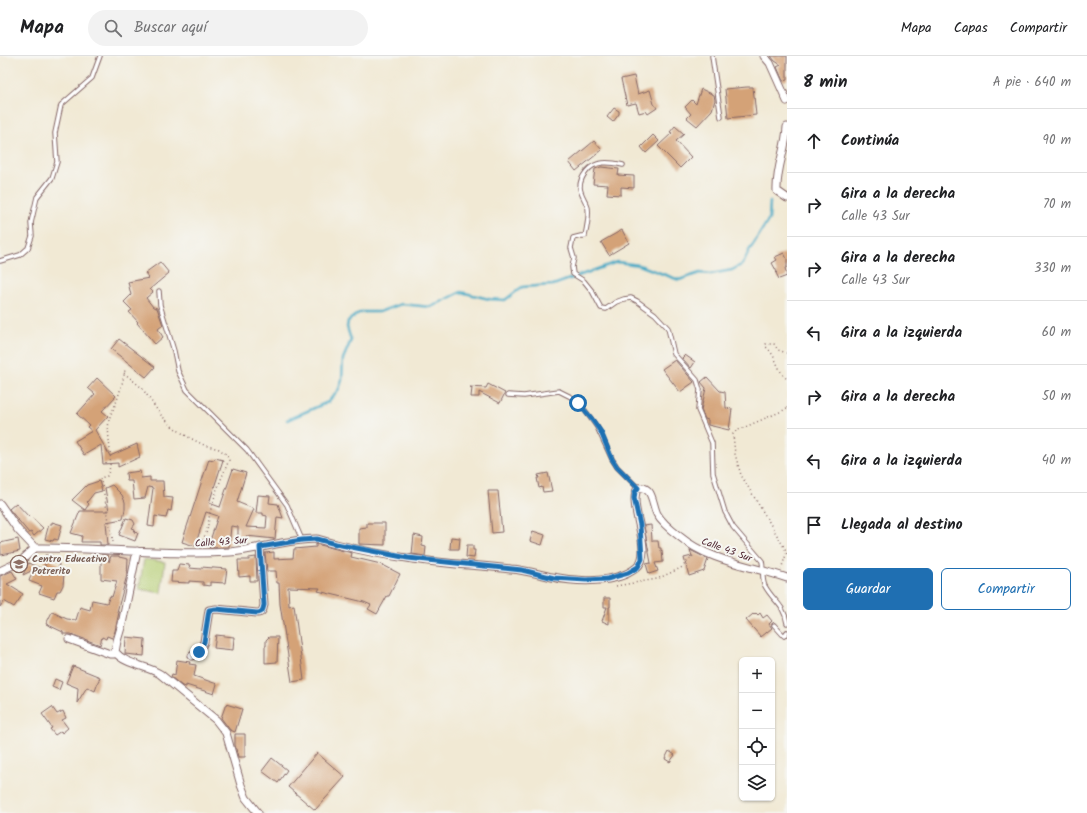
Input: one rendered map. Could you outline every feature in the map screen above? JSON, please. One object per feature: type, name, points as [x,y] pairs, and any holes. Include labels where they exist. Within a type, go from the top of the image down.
[{"type":"street","points":[[764,56],[770,63],[787,101]]},
{"type":"street","points":[[787,127],[776,178],[777,191],[787,198]]},
{"type":"street","name":"Calle 43 Sur","points":[[35,548],[66,547],[136,552],[231,552],[302,540],[317,539],[408,558],[522,570],[554,578],[586,580],[607,579],[628,573],[638,567],[642,559],[640,525],[634,498],[635,492],[638,488],[647,489],[650,493],[657,515],[687,543],[699,550],[724,560],[787,578]]},
{"type":"street","points":[[0,504],[18,530],[35,548],[21,561],[0,571]]},
{"type":"street","points":[[192,656],[199,652],[204,642],[209,610],[216,609],[257,613],[262,611],[264,605],[260,547]]},
{"type":"street","points":[[115,652],[136,552]]},
{"type":"street","points":[[69,639],[110,654],[114,654],[115,652]]},
{"type":"street","points":[[115,652],[124,660],[160,674],[216,720],[226,733],[236,771],[246,798],[258,813]]},
{"type":"lane","points":[[0,261],[20,255],[28,248],[32,236],[31,223],[37,197],[52,178],[57,162],[55,133],[61,105],[92,78],[100,56]]},
{"type":"lane","points":[[712,56],[721,117]]},
{"type":"lane","points":[[623,165],[607,162],[597,164],[589,169],[582,178],[581,190],[588,208],[587,228],[585,236],[573,238],[571,248],[574,258],[572,267],[573,274],[584,281],[592,291],[601,308],[606,308],[616,302],[631,298],[655,314],[668,328],[674,354],[697,380],[700,390],[698,410],[712,443],[713,473],[725,512],[733,526],[762,561],[765,585],[785,613],[787,623]]},
{"type":"lane","points":[[159,291],[160,305],[174,351],[178,371],[187,390],[247,450],[287,505],[302,540]]},
{"type":"lane","points":[[508,394],[524,396],[559,391],[573,398],[597,426],[617,467],[638,488]]},
{"type":"lane","points":[[774,625],[784,636],[787,632]]},
{"type":"path","points":[[787,353],[778,350],[774,344],[766,344],[766,347],[771,350],[782,374],[787,379]]},
{"type":"path","points":[[114,550],[100,478],[107,476],[109,471],[109,420],[118,397],[125,369]]},
{"type":"path","points":[[124,374],[142,388],[160,414],[173,427],[204,445],[219,449],[226,454],[229,460],[217,489],[210,512],[207,531],[198,553]]},
{"type":"path","points":[[779,575],[787,552],[742,475],[735,454],[733,434],[736,431],[787,408]]},
{"type":"path","points":[[610,586],[657,579],[681,568],[699,550]]},
{"type":"green space","points":[[144,559],[165,562],[161,593],[139,589]]},
{"type":"building","points":[[771,56],[787,56],[787,80],[783,81],[777,67],[781,65]]},
{"type":"building","points":[[634,76],[638,94],[650,90],[654,104],[657,108],[648,114],[646,111],[639,113],[636,103],[627,105],[621,79]]},
{"type":"building","points":[[753,87],[756,115],[728,118],[725,89]]},
{"type":"building","points":[[701,89],[714,95],[715,100],[712,110],[697,126],[687,118],[691,114],[685,107],[692,100],[696,104]]},
{"type":"building","points":[[614,108],[619,111],[619,114],[613,122],[607,117]]},
{"type":"building","points":[[675,126],[684,134],[676,141],[691,157],[680,168],[658,146],[672,133],[670,132]]},
{"type":"building","points":[[653,135],[659,141],[646,153],[641,147]]},
{"type":"building","points":[[594,141],[602,150],[576,171],[569,162]]},
{"type":"building","points":[[601,167],[619,169],[618,175],[634,176],[634,188],[621,187],[621,195],[607,194],[608,185],[593,184],[595,169]]},
{"type":"building","points":[[622,230],[629,243],[609,255],[601,242]]},
{"type":"building","points":[[784,253],[787,259],[787,267],[785,268],[787,276],[779,279],[772,263],[777,260],[775,257]]},
{"type":"building","points":[[160,262],[169,273],[150,289],[153,292],[146,298],[153,307],[157,308],[163,325],[158,329],[163,337],[155,344],[137,323],[138,322],[129,312],[132,310],[124,302],[131,295],[128,282],[149,278],[145,273]]},
{"type":"building","points":[[119,339],[155,367],[146,377],[111,349]]},
{"type":"building","points":[[685,355],[695,362],[691,368],[682,358]]},
{"type":"building","points":[[675,360],[694,382],[680,392],[662,369]]},
{"type":"building","points":[[707,377],[720,391],[725,392],[726,408],[732,409],[729,430],[708,425],[708,420],[705,419],[701,410],[706,388],[701,382]]},
{"type":"building","points":[[97,378],[116,396],[102,411],[108,416],[95,430],[110,456],[137,444],[140,457],[118,467],[118,463],[103,464],[101,445],[84,455],[75,441],[92,431],[87,427],[89,425],[77,414],[95,394],[88,388]]},
{"type":"building","points":[[488,384],[505,393],[500,403],[479,392],[479,397],[471,397],[472,388],[470,387],[486,388]]},
{"type":"building","points":[[215,458],[223,460],[209,503],[220,507],[233,469],[246,473],[237,502],[254,509],[246,527],[266,528],[267,516],[263,515],[263,513],[256,513],[258,495],[270,496],[269,503],[278,504],[283,518],[277,517],[275,539],[246,536],[246,538],[238,539],[238,527],[231,526],[229,547],[208,547],[218,516],[206,512],[195,546],[182,542],[209,459],[214,460]]},
{"type":"building","points":[[140,471],[141,478],[150,477],[150,481],[163,481],[164,497],[173,498],[171,511],[168,510],[166,518],[155,516],[154,527],[148,526],[153,488],[148,487],[145,498],[134,499],[132,481],[127,481],[126,473]]},
{"type":"building","points":[[548,473],[552,491],[543,492],[542,487],[539,488],[537,478],[539,478],[538,475]]},
{"type":"building","points":[[99,481],[102,491],[94,493],[87,502],[89,504],[85,510],[72,500],[87,485]]},
{"type":"building","points":[[112,485],[122,495],[125,502],[123,519],[106,522],[108,545],[100,545],[100,542],[81,542],[82,536],[71,533],[80,511],[109,511],[105,488]]},
{"type":"building","points":[[488,491],[498,491],[502,532],[492,533]]},
{"type":"building","points":[[16,503],[29,517],[30,516],[43,528],[34,536],[31,532],[29,533],[9,509]]},
{"type":"building","points":[[126,518],[133,520],[135,524],[132,528],[135,529],[134,532],[138,533],[135,541],[119,535]]},
{"type":"building","points":[[52,522],[62,525],[58,540],[54,539],[53,541],[45,539],[49,524],[52,524]]},
{"type":"building","points":[[367,523],[385,523],[385,545],[359,544],[359,528],[367,527]]},
{"type":"building","points":[[651,525],[652,541],[658,541],[659,548],[661,548],[661,551],[662,550],[663,562],[655,563],[658,571],[649,574],[646,564],[651,563],[644,526]]},
{"type":"building","points":[[533,531],[545,535],[542,545],[530,541]]},
{"type":"building","points":[[414,535],[423,537],[422,546],[426,547],[425,556],[412,554]]},
{"type":"building","points":[[451,537],[460,538],[459,549],[450,549]]},
{"type":"building","points":[[18,539],[20,551],[1,555],[0,543]]},
{"type":"building","points":[[316,544],[352,553],[351,557],[381,564],[400,574],[389,596],[387,596],[377,614],[368,609],[371,605],[318,591],[320,588],[288,587],[289,606],[294,605],[304,680],[292,682],[280,604],[279,583],[277,583],[276,571],[267,571],[265,553],[274,552],[274,559],[293,558],[294,549],[316,547]]},
{"type":"building","points":[[467,545],[473,545],[473,550],[475,550],[474,558],[466,557]]},
{"type":"building","points":[[690,550],[708,559],[704,571],[689,576],[684,558],[692,556]]},
{"type":"building","points":[[45,555],[53,556],[52,561],[59,564],[58,572],[64,574],[63,585],[60,591],[57,591],[54,598],[39,593],[42,586],[29,581],[33,570],[23,575],[28,563],[45,570]]},
{"type":"building","points":[[101,555],[108,555],[109,562],[111,556],[119,556],[128,559],[127,575],[117,612],[119,612],[115,631],[112,638],[107,636],[106,639],[102,637],[100,645],[71,634],[63,634],[63,632],[46,624],[52,612],[67,619],[76,620],[80,607],[90,610],[92,600],[107,603],[110,596],[112,597],[117,581],[101,579]]},
{"type":"building","points":[[256,557],[257,581],[250,581],[250,576],[239,577],[238,560],[249,560],[249,558]]},
{"type":"building","points":[[179,564],[190,565],[189,568],[201,569],[201,567],[227,569],[225,583],[210,582],[210,586],[203,585],[203,582],[171,582],[172,571],[177,571]]},
{"type":"building","points":[[12,571],[17,579],[7,584],[23,594],[14,607],[4,601],[0,607],[0,576]]},
{"type":"building","points":[[604,598],[610,598],[609,624],[602,621],[607,607],[604,607]]},
{"type":"building","points":[[756,613],[758,615],[760,613],[763,618],[767,615],[772,621],[769,624],[772,628],[761,637],[746,620]]},
{"type":"building","points":[[216,635],[234,637],[233,650],[214,648]]},
{"type":"building","points":[[126,637],[145,639],[144,656],[125,654]]},
{"type":"building","points":[[269,637],[278,637],[277,662],[265,663],[265,646],[266,640]]},
{"type":"building","points":[[177,660],[190,662],[189,664],[196,665],[194,676],[217,684],[214,694],[186,685],[186,687],[182,686],[171,677],[172,674],[175,675]]},
{"type":"building","points":[[73,666],[100,677],[95,691],[87,687],[77,703],[78,688],[66,683]]},
{"type":"building","points":[[55,679],[62,682],[59,690],[52,687]]},
{"type":"building","points":[[226,704],[242,709],[235,732],[230,730],[221,718]]},
{"type":"building","points":[[52,707],[57,714],[63,711],[66,718],[62,720],[68,728],[62,733],[61,731],[55,735],[42,714]]},
{"type":"building","points":[[235,734],[245,734],[245,757],[238,757],[235,745]]},
{"type":"building","points":[[669,751],[675,755],[670,762],[665,759]]},
{"type":"building","points":[[317,753],[345,777],[315,810],[288,787]]},
{"type":"building","points":[[272,758],[287,770],[278,783],[262,771]]},
{"type":"waterway","points":[[287,420],[328,402],[339,389],[342,380],[343,359],[351,340],[347,327],[348,321],[360,312],[379,312],[401,304],[431,307],[461,292],[489,299],[505,300],[522,287],[553,285],[617,262],[639,265],[679,280],[700,273],[711,274],[732,270],[743,264],[749,251],[769,219],[770,202]]},
{"type":"place","name":"Centro Educativo Potrerito","points":[[19,564]]},
{"type":"route","points":[[199,652],[204,642],[206,620],[209,610],[216,609],[260,613],[264,608],[260,547],[317,539],[408,558],[522,570],[554,578],[586,580],[607,579],[628,573],[638,567],[642,559],[643,548],[634,498],[635,492],[638,488],[617,467],[612,459],[601,432],[578,403]]}]
